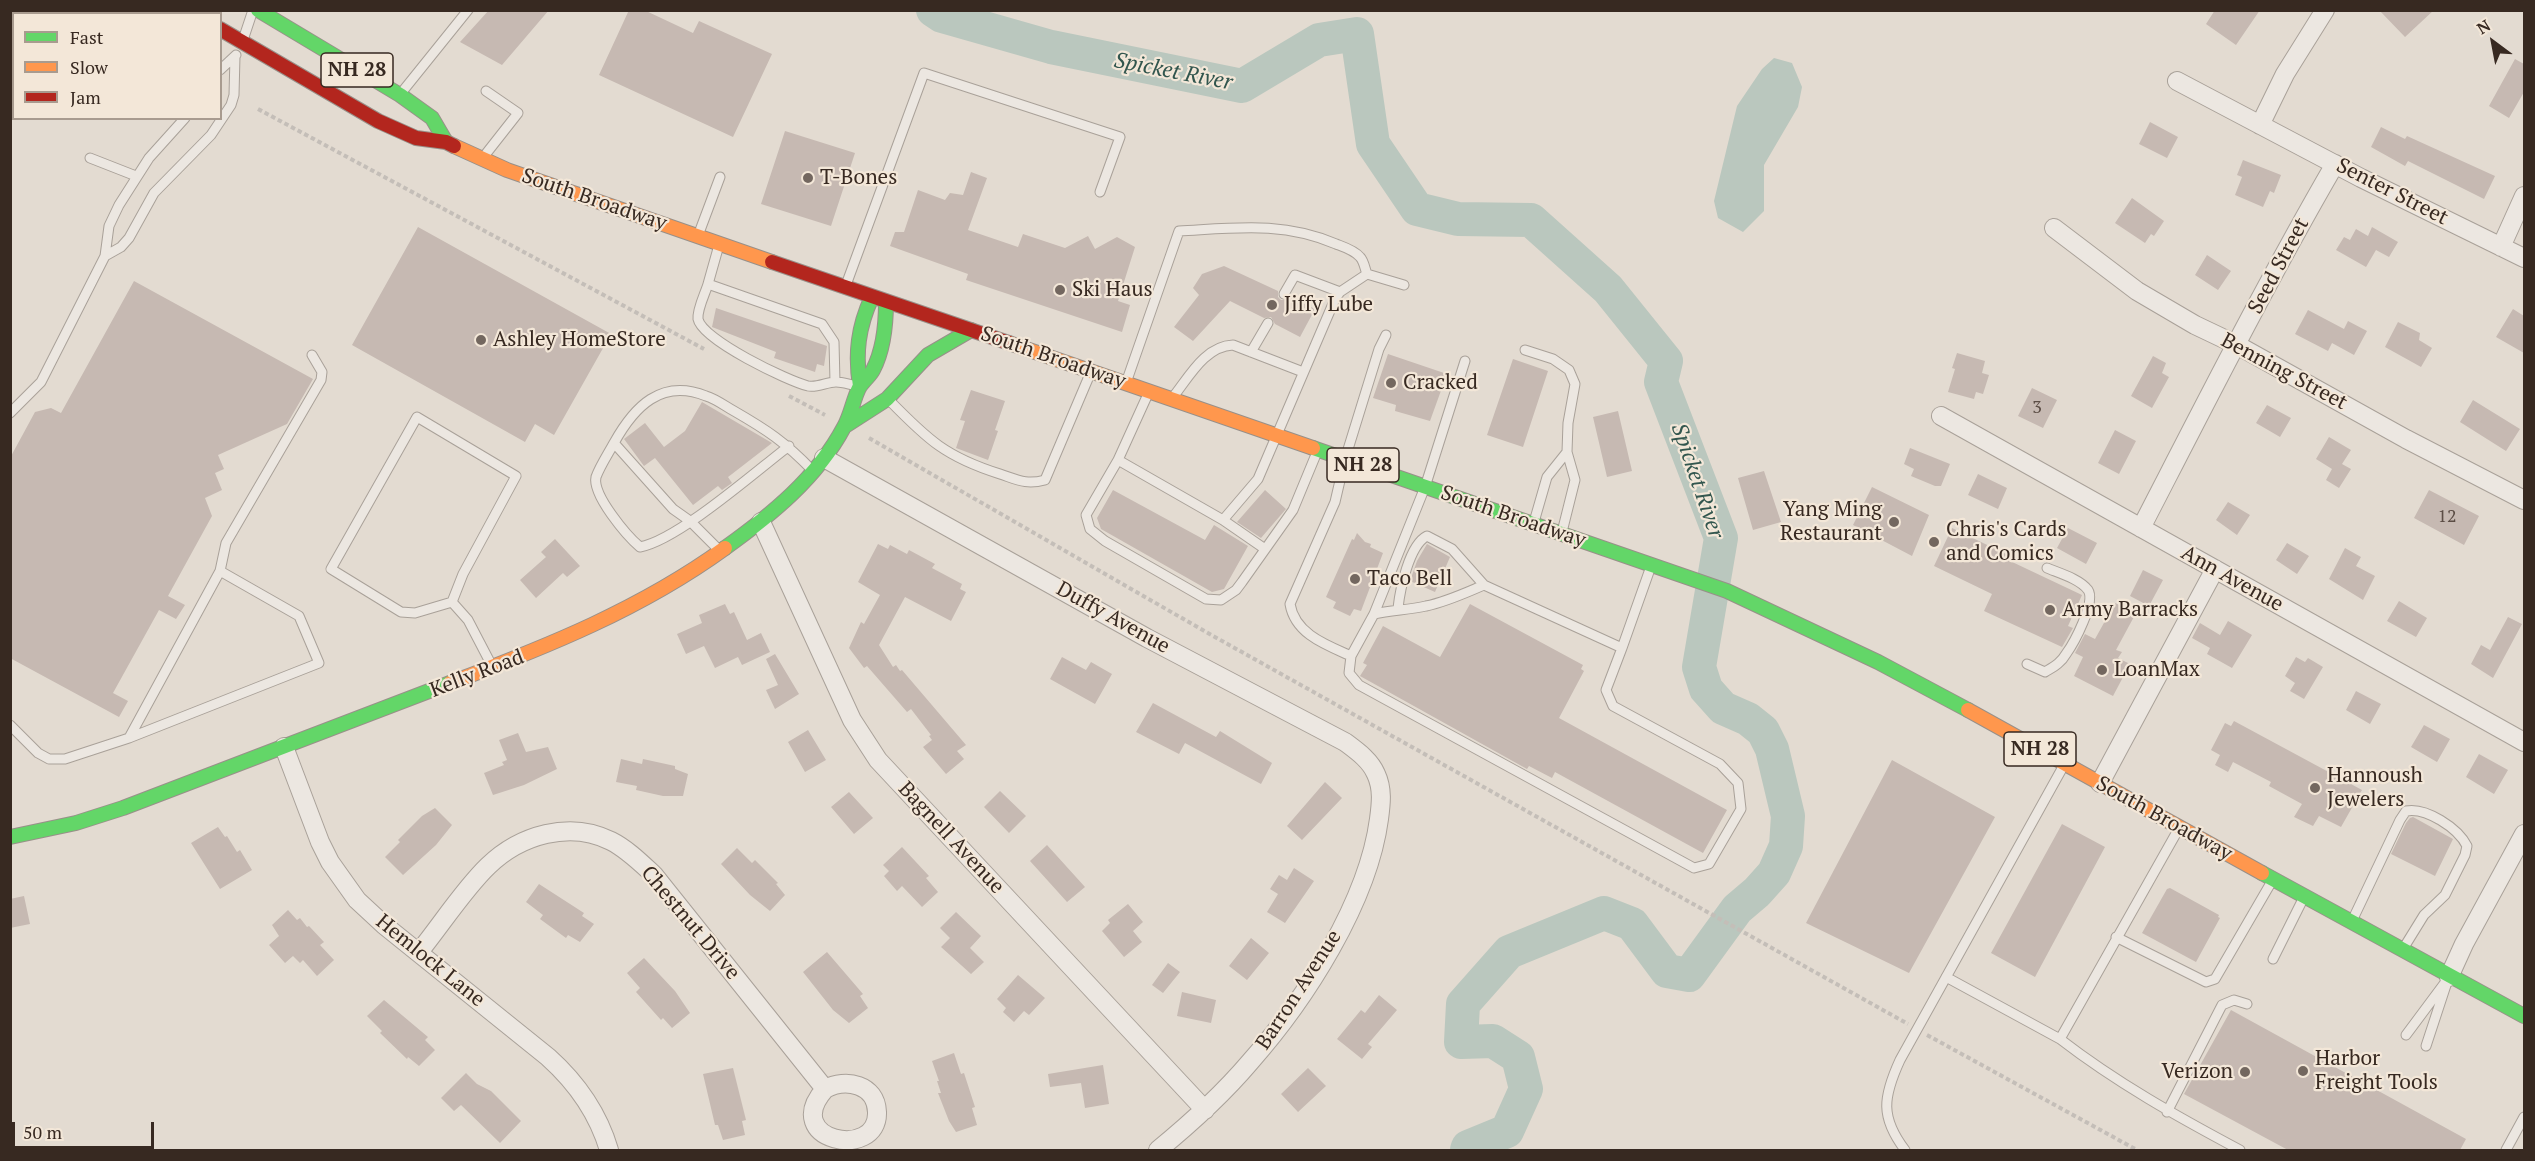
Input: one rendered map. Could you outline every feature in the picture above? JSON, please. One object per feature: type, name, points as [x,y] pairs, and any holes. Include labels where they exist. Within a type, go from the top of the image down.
[{"type":"main road","name":"NH 28","points":[[258,10],[400,95],[432,118],[446,142]]},
{"type":"main road","name":"South Broadway","points":[[222,30],[378,121],[416,138],[446,142],[482,160],[1727,591],[1878,662],[2066,763],[2449,977],[2524,1016]]},
{"type":"main road","name":"Kelly Road","points":[[10,837],[76,823],[123,808],[493,668],[600,622],[650,597],[721,552],[761,522],[819,465],[845,426],[860,386],[872,372],[880,353],[886,322],[879,299],[861,317],[857,337],[857,371],[860,386]]},
{"type":"main road","points":[[845,426],[887,399],[928,355],[970,330]]},
{"type":"street","points":[[2260,125],[2285,74],[2325,10]]},
{"type":"street","name":"Senter Street","points":[[2176,81],[2335,164],[2524,258]]},
{"type":"street","name":"Seed Street","points":[[2141,528],[2215,383],[2335,164]]},
{"type":"street","points":[[2501,247],[2524,196]]},
{"type":"street","name":"Benning Street","points":[[2054,228],[2137,291],[2195,326],[2237,345],[2406,439],[2524,500]]},
{"type":"street","name":"Ann Avenue","points":[[1941,416],[2524,742]]},
{"type":"street","name":"Duffy Avenue","points":[[819,465],[1345,742],[1363,755],[1376,774],[1382,796]]},
{"type":"street","name":"Bagnell Avenue","points":[[761,522],[852,720],[878,760],[1205,1110]]},
{"type":"street","points":[[2100,783],[2215,569]]},
{"type":"street","name":"Hemlock Lane","points":[[284,747],[320,842],[336,872],[357,900],[373,916],[548,1057],[570,1078],[587,1100],[609,1150]]},
{"type":"street","name":"Barron Avenue","points":[[1158,1150],[1205,1110],[1251,1062],[1292,1007],[1325,956],[1362,886],[1375,848],[1382,796]]},
{"type":"street","name":"Chestnut Drive","points":[[419,952],[487,867],[507,850],[531,838],[558,831],[585,831],[612,841],[654,875],[825,1089]]},
{"type":"street","points":[[2449,977],[2464,944],[2524,834]]},
{"type":"lane","points":[[222,118],[234,94],[236,56],[253,10]]},
{"type":"lane","points":[[400,95],[468,10]]},
{"type":"lane","points":[[222,68],[236,56]]},
{"type":"lane","points":[[845,287],[924,74],[1120,137],[1100,192]]},
{"type":"lane","points":[[482,160],[518,113],[486,91]]},
{"type":"lane","points":[[10,413],[41,382],[105,256],[109,226],[136,176],[183,120]]},
{"type":"lane","points":[[105,256],[121,247],[129,238],[154,193],[211,135],[221,120]]},
{"type":"lane","points":[[90,158],[136,176]]},
{"type":"lane","points":[[698,235],[720,177]]},
{"type":"lane","points":[[1126,384],[1179,231],[1259,226],[1306,233],[1353,251],[1362,258],[1366,274]]},
{"type":"lane","points":[[720,243],[699,313],[698,320],[705,331],[717,342],[753,362],[809,386],[835,382],[860,386]]},
{"type":"lane","points":[[1366,274],[1404,285]]},
{"type":"lane","points":[[1223,520],[1258,479],[1340,292],[1366,274]]},
{"type":"lane","points":[[1284,294],[1294,275],[1340,292]]},
{"type":"lane","points":[[708,284],[822,324],[834,342],[835,382]]},
{"type":"lane","points":[[1251,352],[1268,323]]},
{"type":"lane","points":[[1351,656],[1308,634],[1292,614],[1290,604],[1335,502],[1345,459],[1379,350],[1386,335]]},
{"type":"lane","points":[[1171,399],[1215,348],[1233,345],[1303,372]]},
{"type":"lane","points":[[1525,350],[1561,364],[1569,370],[1575,384],[1568,423],[1567,452],[1575,480],[1562,534]]},
{"type":"lane","points":[[129,738],[220,571],[226,543],[321,380],[322,372],[312,355]]},
{"type":"lane","points":[[1465,361],[1425,487],[1374,614],[1351,656],[1349,673],[1359,685],[1694,868],[1709,864],[1741,809],[1738,783],[1720,764],[1613,706],[1606,690],[1652,564]]},
{"type":"lane","points":[[887,399],[928,439],[953,456],[977,467],[1031,484],[1045,480],[1091,371]]},
{"type":"lane","points":[[789,446],[690,521],[649,546],[640,547],[635,543],[601,500],[596,487],[596,477],[636,409],[652,398],[670,391],[688,391],[706,396],[770,431],[819,465]]},
{"type":"lane","points":[[1150,392],[1118,460],[1086,515],[1087,522],[1096,536],[1206,599],[1221,600],[1236,590],[1293,510],[1318,450]]},
{"type":"lane","points":[[417,417],[516,476],[464,574],[452,602],[415,613],[402,612],[331,569],[417,417]]},
{"type":"lane","points":[[614,443],[673,509],[690,521],[721,552]]},
{"type":"lane","points":[[1533,524],[1547,477],[1567,452]]},
{"type":"lane","points":[[1118,460],[1223,520],[1265,549]]},
{"type":"lane","points":[[1398,608],[1403,578],[1418,544],[1427,536],[1452,549],[1484,585],[1622,648]]},
{"type":"lane","points":[[2027,664],[2044,672],[2059,663],[2066,655],[2090,606],[2091,595],[2087,588],[2047,568]]},
{"type":"lane","points":[[10,725],[38,753],[49,759],[65,759],[129,738],[318,663],[299,616],[220,571]]},
{"type":"lane","points":[[1374,614],[1398,608],[1425,606],[1457,597],[1484,585]]},
{"type":"lane","points":[[452,602],[473,628],[493,668]]},
{"type":"lane","points":[[1905,1150],[1888,1124],[1886,1103],[1889,1084],[1917,1029],[2066,763]]},
{"type":"lane","points":[[2351,922],[2406,811],[2415,810],[2424,813],[2462,836],[2467,846],[2465,855],[2445,895],[2424,915],[2402,951]]},
{"type":"lane","points":[[2060,1039],[2180,827]]},
{"type":"lane","points":[[2116,937],[2206,982],[2214,979],[2273,880]]},
{"type":"lane","points":[[2273,959],[2304,896]]},
{"type":"lane","points":[[1946,977],[2060,1039],[2086,1059],[2167,1112],[2240,1150]]},
{"type":"lane","points":[[2406,1035],[2449,977]]},
{"type":"lane","points":[[2426,1046],[2449,977]]},
{"type":"lane","points":[[2167,1112],[2222,1005],[2234,1000],[2247,1004]]},
{"type":"lane","points":[[2506,1150],[2524,1117]]},
{"type":"path","points":[[258,109],[714,355]]},
{"type":"path","points":[[786,394],[1257,661],[2137,1150]]},
{"type":"shaded area","points":[[1774,58],[1792,63],[1802,87],[1798,107],[1764,165],[1764,211],[1743,232],[1718,218],[1714,201],[1737,106],[1762,69]]},
{"type":"building","points":[[489,10],[549,10],[502,65],[460,42]]},
{"type":"building","points":[[629,10],[644,10],[693,33],[699,21],[772,54],[733,137],[599,75]]},
{"type":"building","points":[[2215,10],[2260,10],[2236,45],[2206,24]]},
{"type":"building","points":[[2379,10],[2434,10],[2405,37]]},
{"type":"building","points":[[2515,59],[2524,64],[2524,92],[2509,118],[2489,106]]},
{"type":"building","points":[[2150,122],[2178,137],[2167,158],[2139,144]]},
{"type":"building","points":[[2381,127],[2405,139],[2407,136],[2495,176],[2484,199],[2408,161],[2405,166],[2371,147]]},
{"type":"building","name":"T-Bones","points":[[785,131],[855,153],[831,226],[761,204]]},
{"type":"building","points":[[2243,160],[2281,175],[2274,193],[2270,191],[2263,207],[2235,195],[2242,177],[2237,175]]},
{"type":"building","name":"Ski Haus","points":[[971,172],[987,178],[968,230],[1018,247],[1023,234],[1065,248],[1088,236],[1095,249],[1117,237],[1135,247],[1118,301],[1130,305],[1122,332],[966,280],[968,274],[890,246],[895,232],[904,232],[918,190],[945,200],[950,193],[963,195]]},
{"type":"building","points":[[2132,198],[2164,221],[2154,236],[2151,234],[2145,243],[2115,223]]},
{"type":"building","name":"Ashley HomeStore","points":[[418,227],[611,334],[554,435],[535,424],[525,442],[352,345]]},
{"type":"building","points":[[2372,227],[2398,242],[2389,257],[2376,250],[2366,267],[2336,250],[2344,237],[2350,240],[2356,229],[2368,236]]},
{"type":"building","points":[[2207,255],[2231,271],[2218,290],[2195,275]]},
{"type":"building","name":"Jiffy Lube","points":[[1224,266],[1278,291],[1278,297],[1281,300],[1287,300],[1290,297],[1315,309],[1300,337],[1275,324],[1271,317],[1264,318],[1230,301],[1193,341],[1174,327],[1199,295],[1193,288],[1202,274]]},
{"type":"building","points":[[134,281],[313,379],[287,424],[218,455],[224,469],[215,473],[222,490],[205,498],[212,516],[168,596],[185,605],[176,619],[159,610],[113,693],[128,701],[119,717],[10,658],[10,458],[35,412],[51,408],[61,413]]},
{"type":"building","points":[[716,308],[827,346],[824,366],[817,364],[815,372],[774,358],[776,352],[712,327]]},
{"type":"building","points":[[2513,309],[2524,316],[2524,353],[2496,337]]},
{"type":"building","points":[[2308,310],[2344,329],[2348,321],[2367,331],[2354,355],[2332,343],[2328,351],[2295,334]]},
{"type":"building","points":[[2398,322],[2420,333],[2419,340],[2432,348],[2421,367],[2385,347]]},
{"type":"building","points":[[1957,353],[1985,361],[1982,373],[1989,375],[1983,394],[1976,392],[1974,399],[1948,392]]},
{"type":"building","points":[[1388,354],[1447,374],[1430,421],[1395,411],[1396,405],[1373,398]]},
{"type":"building","points":[[2153,356],[2166,363],[2162,373],[2169,377],[2152,408],[2131,396]]},
{"type":"building","points":[[1513,359],[1548,371],[1523,447],[1487,435]]},
{"type":"building","points":[[2032,388],[2057,400],[2043,428],[2018,416]]},
{"type":"building","points":[[971,390],[1005,401],[988,460],[956,448],[965,421],[960,420]]},
{"type":"building","points":[[2473,400],[2520,429],[2506,451],[2460,422]]},
{"type":"building","points":[[702,402],[772,443],[728,477],[732,483],[722,490],[718,486],[693,505],[655,458],[644,466],[624,439],[645,423],[664,447],[685,431]]},
{"type":"building","points":[[2267,405],[2291,418],[2280,437],[2256,423]]},
{"type":"building","points":[[1618,411],[1632,471],[1607,477],[1593,417]]},
{"type":"building","points":[[2115,430],[2136,441],[2119,474],[2098,463]]},
{"type":"building","points":[[2329,437],[2351,450],[2342,464],[2351,469],[2339,488],[2326,480],[2332,469],[2316,459]]},
{"type":"building","points":[[1910,448],[1950,464],[1941,486],[1935,486],[1911,476],[1914,469],[1904,464]]},
{"type":"building","points":[[1764,471],[1781,522],[1753,530],[1738,478]]},
{"type":"building","points":[[1978,474],[2007,488],[1998,509],[1968,495]]},
{"type":"building","name":"Yang Ming Restaurant","points":[[1872,487],[1929,515],[1912,556],[1853,525]]},
{"type":"building","points":[[1113,490],[1205,540],[1214,525],[1248,546],[1224,589],[1212,592],[1101,529],[1097,518]]},
{"type":"building","points":[[1265,490],[1286,509],[1261,538],[1237,522]]},
{"type":"building","points":[[2429,490],[2479,516],[2464,545],[2414,518]]},
{"type":"building","points":[[2228,502],[2250,515],[2237,535],[2216,520]]},
{"type":"building","points":[[1952,528],[2010,556],[2008,560],[2082,595],[2068,626],[2073,628],[2062,647],[1984,611],[1992,594],[1934,566]]},
{"type":"building","points":[[2068,528],[2097,543],[2086,564],[2057,548]]},
{"type":"building","name":"Taco Bell","points":[[1357,533],[1365,542],[1371,544],[1370,547],[1383,553],[1361,611],[1354,609],[1350,616],[1333,608],[1336,602],[1326,597],[1352,539],[1354,540]]},
{"type":"building","points":[[555,539],[580,566],[567,577],[563,573],[536,598],[520,580],[546,557],[541,552]]},
{"type":"building","points":[[2287,543],[2309,556],[2297,574],[2276,560]]},
{"type":"building","points":[[878,544],[888,549],[890,545],[907,554],[909,550],[935,564],[932,568],[962,584],[960,589],[966,592],[951,621],[905,597],[879,645],[893,667],[896,665],[900,671],[902,670],[966,745],[957,751],[964,759],[946,774],[923,747],[932,740],[929,736],[931,735],[911,709],[907,712],[867,666],[864,668],[849,648],[861,622],[864,624],[880,595],[858,582]]},
{"type":"building","points":[[1427,544],[1450,557],[1435,592],[1410,581],[1417,561]]},
{"type":"building","points":[[2345,548],[2361,557],[2356,566],[2375,576],[2363,600],[2329,579]]},
{"type":"building","points":[[2143,570],[2163,580],[2149,606],[2130,596]]},
{"type":"building","points":[[2399,601],[2427,618],[2416,637],[2387,621]]},
{"type":"building","name":"LoanMax","points":[[2115,603],[2136,613],[2116,650],[2122,652],[2118,658],[2130,664],[2113,696],[2074,676],[2083,657],[2075,653],[2085,634],[2095,639]]},
{"type":"building","points":[[725,604],[730,614],[734,612],[747,640],[761,633],[770,652],[742,665],[738,657],[715,668],[704,646],[686,654],[677,634],[702,623],[699,615]]},
{"type":"building","points":[[1470,604],[1583,665],[1581,669],[1584,671],[1559,718],[1727,810],[1703,853],[1555,772],[1552,778],[1529,766],[1527,769],[1360,676],[1367,665],[1363,663],[1383,626],[1440,657]]},
{"type":"building","points":[[2508,617],[2522,624],[2493,678],[2471,664],[2481,645],[2490,650]]},
{"type":"building","points":[[2228,621],[2252,635],[2232,668],[2207,654],[2210,648],[2192,638],[2200,623],[2220,635]]},
{"type":"building","points":[[775,654],[799,694],[775,709],[766,690],[778,685],[766,659]]},
{"type":"building","points":[[1062,657],[1086,670],[1091,662],[1112,674],[1095,704],[1050,679]]},
{"type":"building","points":[[2296,657],[2305,662],[2308,658],[2323,667],[2304,699],[2290,691],[2295,683],[2285,676]]},
{"type":"building","points":[[2356,691],[2381,704],[2370,724],[2346,710]]},
{"type":"building","points":[[1153,703],[1216,737],[1220,731],[1272,763],[1261,784],[1185,743],[1179,754],[1136,732]]},
{"type":"building","points":[[2234,721],[2362,790],[2341,827],[2319,816],[2313,826],[2294,817],[2302,804],[2269,786],[2271,782],[2233,762],[2228,772],[2215,765],[2220,755],[2211,750],[2225,723],[2231,726]]},
{"type":"building","points":[[2424,725],[2450,739],[2437,762],[2411,747]]},
{"type":"building","points":[[808,730],[826,760],[805,772],[788,742]]},
{"type":"building","points":[[518,733],[526,752],[548,747],[557,769],[524,785],[493,795],[484,773],[504,765],[502,762],[507,760],[499,740]]},
{"type":"building","points":[[2479,754],[2508,770],[2494,794],[2466,777]]},
{"type":"building","points":[[621,759],[642,764],[643,759],[675,766],[675,769],[688,774],[683,796],[663,796],[636,790],[637,786],[616,782]]},
{"type":"building","points":[[1892,760],[1995,817],[1909,973],[1806,923]]},
{"type":"building","points":[[1325,782],[1342,798],[1302,840],[1287,826]]},
{"type":"building","points":[[1000,791],[1026,816],[1009,833],[984,807]]},
{"type":"building","points":[[849,792],[873,818],[854,834],[831,807]]},
{"type":"building","points":[[435,808],[452,825],[436,845],[403,875],[385,857],[422,816]]},
{"type":"building","points":[[2413,817],[2453,839],[2435,876],[2391,854],[2406,823]]},
{"type":"building","points":[[2062,824],[2105,847],[2035,977],[1991,953]]},
{"type":"building","points":[[218,827],[237,852],[240,850],[252,870],[220,889],[191,843]]},
{"type":"building","points":[[1047,845],[1085,887],[1067,902],[1030,861]]},
{"type":"building","points":[[902,847],[929,876],[926,878],[938,892],[922,907],[902,886],[897,891],[884,876],[889,871],[883,865]]},
{"type":"building","points":[[737,848],[752,863],[755,860],[778,883],[776,884],[785,895],[770,911],[750,895],[721,864]]},
{"type":"building","points":[[1294,868],[1314,881],[1285,923],[1267,912],[1278,894],[1270,889],[1279,875],[1287,880]]},
{"type":"building","points":[[539,884],[584,913],[582,916],[594,924],[580,942],[568,935],[566,938],[540,919],[543,915],[526,902]]},
{"type":"building","points":[[2170,888],[2219,915],[2220,918],[2196,962],[2142,933],[2167,889]]},
{"type":"building","points":[[24,896],[30,924],[10,928],[10,899]]},
{"type":"building","points":[[1128,904],[1143,922],[1133,931],[1142,942],[1124,957],[1102,931],[1110,923],[1108,920]]},
{"type":"building","points":[[288,910],[297,920],[300,918],[307,927],[309,926],[324,942],[320,945],[334,960],[317,976],[303,960],[300,963],[293,956],[285,963],[269,945],[279,936],[272,925]]},
{"type":"building","points":[[956,912],[981,936],[970,948],[984,962],[971,974],[941,947],[950,938],[940,928]]},
{"type":"building","points":[[1251,938],[1269,953],[1247,980],[1229,966]]},
{"type":"building","points":[[827,952],[863,994],[860,996],[868,1008],[849,1023],[833,1010],[803,972]]},
{"type":"building","points":[[644,958],[675,991],[690,1013],[672,1028],[663,1018],[661,1020],[636,992],[640,988],[627,973]]},
{"type":"building","points":[[1168,963],[1180,972],[1163,993],[1152,985]]},
{"type":"building","points":[[1018,975],[1045,998],[1029,1015],[1024,1011],[1014,1022],[1003,1012],[1006,1008],[997,999]]},
{"type":"building","points":[[1182,992],[1216,1000],[1211,1023],[1177,1016]]},
{"type":"building","points":[[1379,995],[1397,1010],[1368,1044],[1372,1047],[1362,1059],[1337,1039],[1361,1010],[1365,1013]]},
{"type":"building","points":[[384,1000],[428,1037],[425,1040],[435,1050],[419,1066],[408,1057],[407,1059],[380,1033],[382,1031],[367,1016]]},
{"type":"building","points":[[2231,1010],[2466,1139],[2460,1150],[2288,1150],[2184,1094]]},
{"type":"building","points":[[954,1053],[961,1074],[964,1073],[975,1107],[972,1108],[977,1125],[956,1132],[938,1093],[941,1093],[937,1081],[939,1081],[932,1061]]},
{"type":"building","points":[[1103,1065],[1109,1104],[1085,1108],[1081,1083],[1050,1087],[1048,1074]]},
{"type":"building","points":[[733,1068],[746,1120],[742,1121],[745,1135],[723,1140],[718,1125],[715,1125],[703,1074]]},
{"type":"building","points":[[1308,1068],[1326,1086],[1298,1112],[1281,1094]]},
{"type":"building","points":[[466,1073],[477,1084],[491,1091],[521,1121],[500,1143],[461,1105],[454,1111],[441,1098]]},
{"type":"waterway","name":"Spicket River","points":[[933,10],[942,16],[1051,47],[1242,86],[1319,40],[1357,34],[1373,144],[1417,209],[1458,219],[1531,220],[1608,289],[1666,361],[1661,382],[1721,538],[1699,667],[1706,689],[1723,708],[1748,719],[1763,731],[1772,749],[1788,816],[1786,846],[1774,873],[1737,909],[1689,975],[1667,971],[1632,924],[1604,913],[1509,952],[1463,1004],[1461,1042],[1493,1041],[1518,1057],[1526,1089],[1507,1131],[1468,1147],[1467,1150]]},
{"type":"traffic: fast","points":[[258,10],[400,95],[432,118],[446,142]]},
{"type":"traffic: fast","points":[[860,386],[859,341],[872,297]]},
{"type":"traffic: fast","points":[[725,548],[792,494],[807,479],[833,445],[846,422],[859,388],[872,372],[880,354],[884,337],[886,302]]},
{"type":"traffic: fast","points":[[845,426],[887,399],[928,355],[971,330]]},
{"type":"traffic: fast","points":[[1313,448],[1727,591],[1878,662],[1968,710]]},
{"type":"traffic: fast","points":[[10,837],[76,823],[123,808],[450,683]]},
{"type":"traffic: fast","points":[[2262,873],[2524,1016]]},
{"type":"traffic: slow","points":[[454,146],[507,170],[772,262]]},
{"type":"traffic: slow","points":[[1009,343],[1313,448]]},
{"type":"traffic: slow","points":[[450,683],[592,625],[660,590],[725,548]]},
{"type":"traffic: slow","points":[[1968,710],[2262,873]]},
{"type":"traffic: jam","points":[[222,30],[378,121],[416,138],[446,142],[454,146]]},
{"type":"traffic: jam","points":[[772,262],[1009,343]]},
{"type":"place","name":"T-Bones","points":[[808,178]]},
{"type":"place","name":"Ski Haus","points":[[1060,290]]},
{"type":"place","name":"Jiffy Lube","points":[[1272,305]]},
{"type":"place","name":"Ashley HomeStore","points":[[481,340]]},
{"type":"place","name":"Cracked","points":[[1391,383]]},
{"type":"place","name":"Yang Ming Restaurant","points":[[1894,522]]},
{"type":"place","name":"Chris's Cards and Comics","points":[[1934,542]]},
{"type":"place","name":"Taco Bell","points":[[1355,579]]},
{"type":"place","name":"Army Barracks","points":[[2050,610]]},
{"type":"place","name":"LoanMax","points":[[2102,670]]},
{"type":"place","name":"Hannoush Jewelers","points":[[2315,788]]},
{"type":"place","name":"Harbor Freight Tools","points":[[2303,1071]]},
{"type":"place","name":"Verizon","points":[[2245,1072]]}]
